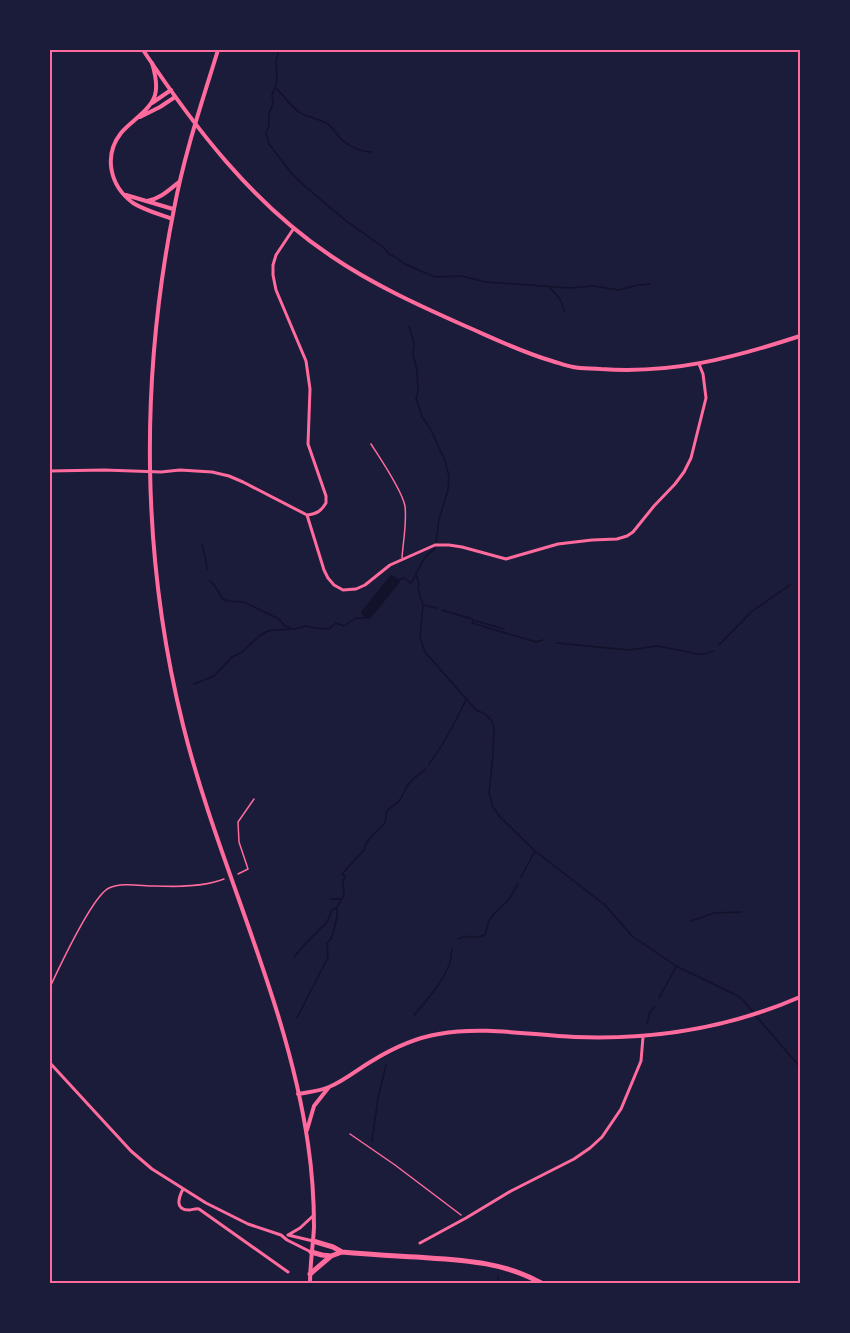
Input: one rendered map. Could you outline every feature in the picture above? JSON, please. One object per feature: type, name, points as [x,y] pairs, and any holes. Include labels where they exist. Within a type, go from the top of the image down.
[{"type":"highway","points":[[313,1241],[342,1252]]},
{"type":"highway","points":[[311,1252],[330,1256]]},
{"type":"highway","points":[[310,1274],[330,1256],[342,1252],[481,1262],[517,1271],[543,1284]]},
{"type":"main road","points":[[143,50],[202,133],[247,185],[294,228],[330,256],[384,288],[528,354],[574,367],[655,370],[699,364],[801,336]]},
{"type":"main road","points":[[218,50],[174,209],[162,276],[154,342],[150,441],[157,582],[175,692],[193,760],[273,998],[298,1094],[310,1163],[314,1215],[310,1284]]},
{"type":"main road","points":[[150,105],[156,89],[152,63]]},
{"type":"main road","points":[[171,90],[150,105],[120,134],[111,156],[111,166],[113,178],[131,201],[140,207],[172,219]]},
{"type":"main road","points":[[137,118],[175,97]]},
{"type":"main road","points":[[145,201],[154,200],[180,182]]},
{"type":"main road","points":[[125,194],[174,209]]},
{"type":"main road","points":[[298,1094],[329,1087],[392,1049],[420,1038],[440,1034],[464,1031],[586,1037],[643,1036],[680,1032],[749,1016],[801,997]]},
{"type":"main road","points":[[306,1134],[314,1106],[329,1087]]},
{"type":"street","points":[[50,471],[161,472],[180,470],[212,472],[229,476],[260,490],[307,515],[320,512],[326,503],[324,490],[308,444],[310,400],[306,361],[276,290],[273,275],[276,255],[294,228]]},
{"type":"street","points":[[307,515],[324,570],[334,585],[344,590],[356,589],[365,585],[390,565],[435,545],[462,547],[506,559],[558,544],[627,537],[675,484],[691,458],[706,398],[703,374],[699,364]]},
{"type":"street","points":[[420,1243],[511,1191],[582,1155],[602,1137],[621,1109],[636,1074],[641,1061],[643,1036]]},
{"type":"street","points":[[50,1063],[131,1151],[152,1169],[206,1203],[231,1216],[281,1235],[311,1252]]},
{"type":"street","points":[[183,1189],[178,1197],[182,1208],[185,1210],[200,1209],[288,1272]]},
{"type":"street","points":[[288,1235],[314,1215]]},
{"type":"street","points":[[281,1235],[313,1241]]},
{"type":"lane","points":[[371,444],[387,468],[405,506],[402,559]]},
{"type":"lane","points":[[238,874],[248,869],[239,842],[238,822],[254,799]]},
{"type":"lane","points":[[50,987],[76,934],[103,893],[110,888],[136,885],[181,887],[224,879]]},
{"type":"path","points":[[350,1134],[466,1218]]},
{"type":"shaded area","points":[[392,575],[400,582],[370,619],[364,618],[361,612]]},
{"type":"waterway","points":[[279,50],[276,60],[277,82],[272,95],[273,104],[266,133],[269,144],[292,174],[307,188],[389,254],[435,277],[461,276],[486,282],[570,288],[594,286],[619,290],[650,284]]},
{"type":"waterway","points":[[276,88],[299,112],[326,123],[352,147],[372,152]]},
{"type":"waterway","points":[[550,288],[560,299],[565,312]]},
{"type":"waterway","points":[[409,326],[414,343],[413,355],[417,369],[416,398],[422,417],[430,428],[445,461],[449,476],[436,542]]},
{"type":"waterway","points":[[202,545],[207,570]]},
{"type":"waterway","points":[[435,549],[426,556],[416,574],[423,605],[420,637],[425,652],[476,710],[491,720],[494,727],[489,793],[493,807],[500,817],[535,851],[605,905],[632,936],[676,966],[738,996],[753,1012]]},
{"type":"waterway","points":[[398,580],[404,578],[411,583],[415,576]]},
{"type":"waterway","points":[[210,581],[223,599],[244,602],[279,619],[285,626],[291,628]]},
{"type":"waterway","points":[[719,645],[751,612],[791,584]]},
{"type":"waterway","points":[[423,605],[437,608]]},
{"type":"waterway","points":[[442,610],[472,619],[474,621],[472,623],[536,642],[543,640]]},
{"type":"waterway","points":[[194,684],[214,676],[232,657],[242,652],[268,631],[306,626],[329,629],[336,623],[344,626],[356,618],[364,618]]},
{"type":"waterway","points":[[476,621],[504,629]]},
{"type":"waterway","points":[[557,643],[629,650],[657,646],[695,654],[713,651]]},
{"type":"waterway","points":[[429,764],[466,700]]},
{"type":"waterway","points":[[297,1018],[328,957],[327,943],[333,933],[337,907],[344,895],[345,876],[342,874],[364,850],[369,839],[384,824],[387,811],[400,800],[412,781],[426,769]]},
{"type":"waterway","points":[[521,877],[535,851]]},
{"type":"waterway","points":[[458,939],[485,935],[489,921],[509,899],[518,884]]},
{"type":"waterway","points":[[330,899],[341,899]]},
{"type":"waterway","points":[[294,957],[327,922],[332,910],[337,907]]},
{"type":"waterway","points":[[691,921],[714,913],[741,912]]},
{"type":"waterway","points":[[414,1015],[443,977],[450,963],[452,949]]},
{"type":"waterway","points":[[659,998],[676,967]]},
{"type":"waterway","points":[[647,1023],[650,1012],[655,1007]]},
{"type":"waterway","points":[[756,1016],[800,1067]]},
{"type":"waterway","points":[[372,1141],[378,1098],[386,1065]]},
{"type":"waterway","points":[[498,1276],[499,1284]]}]
